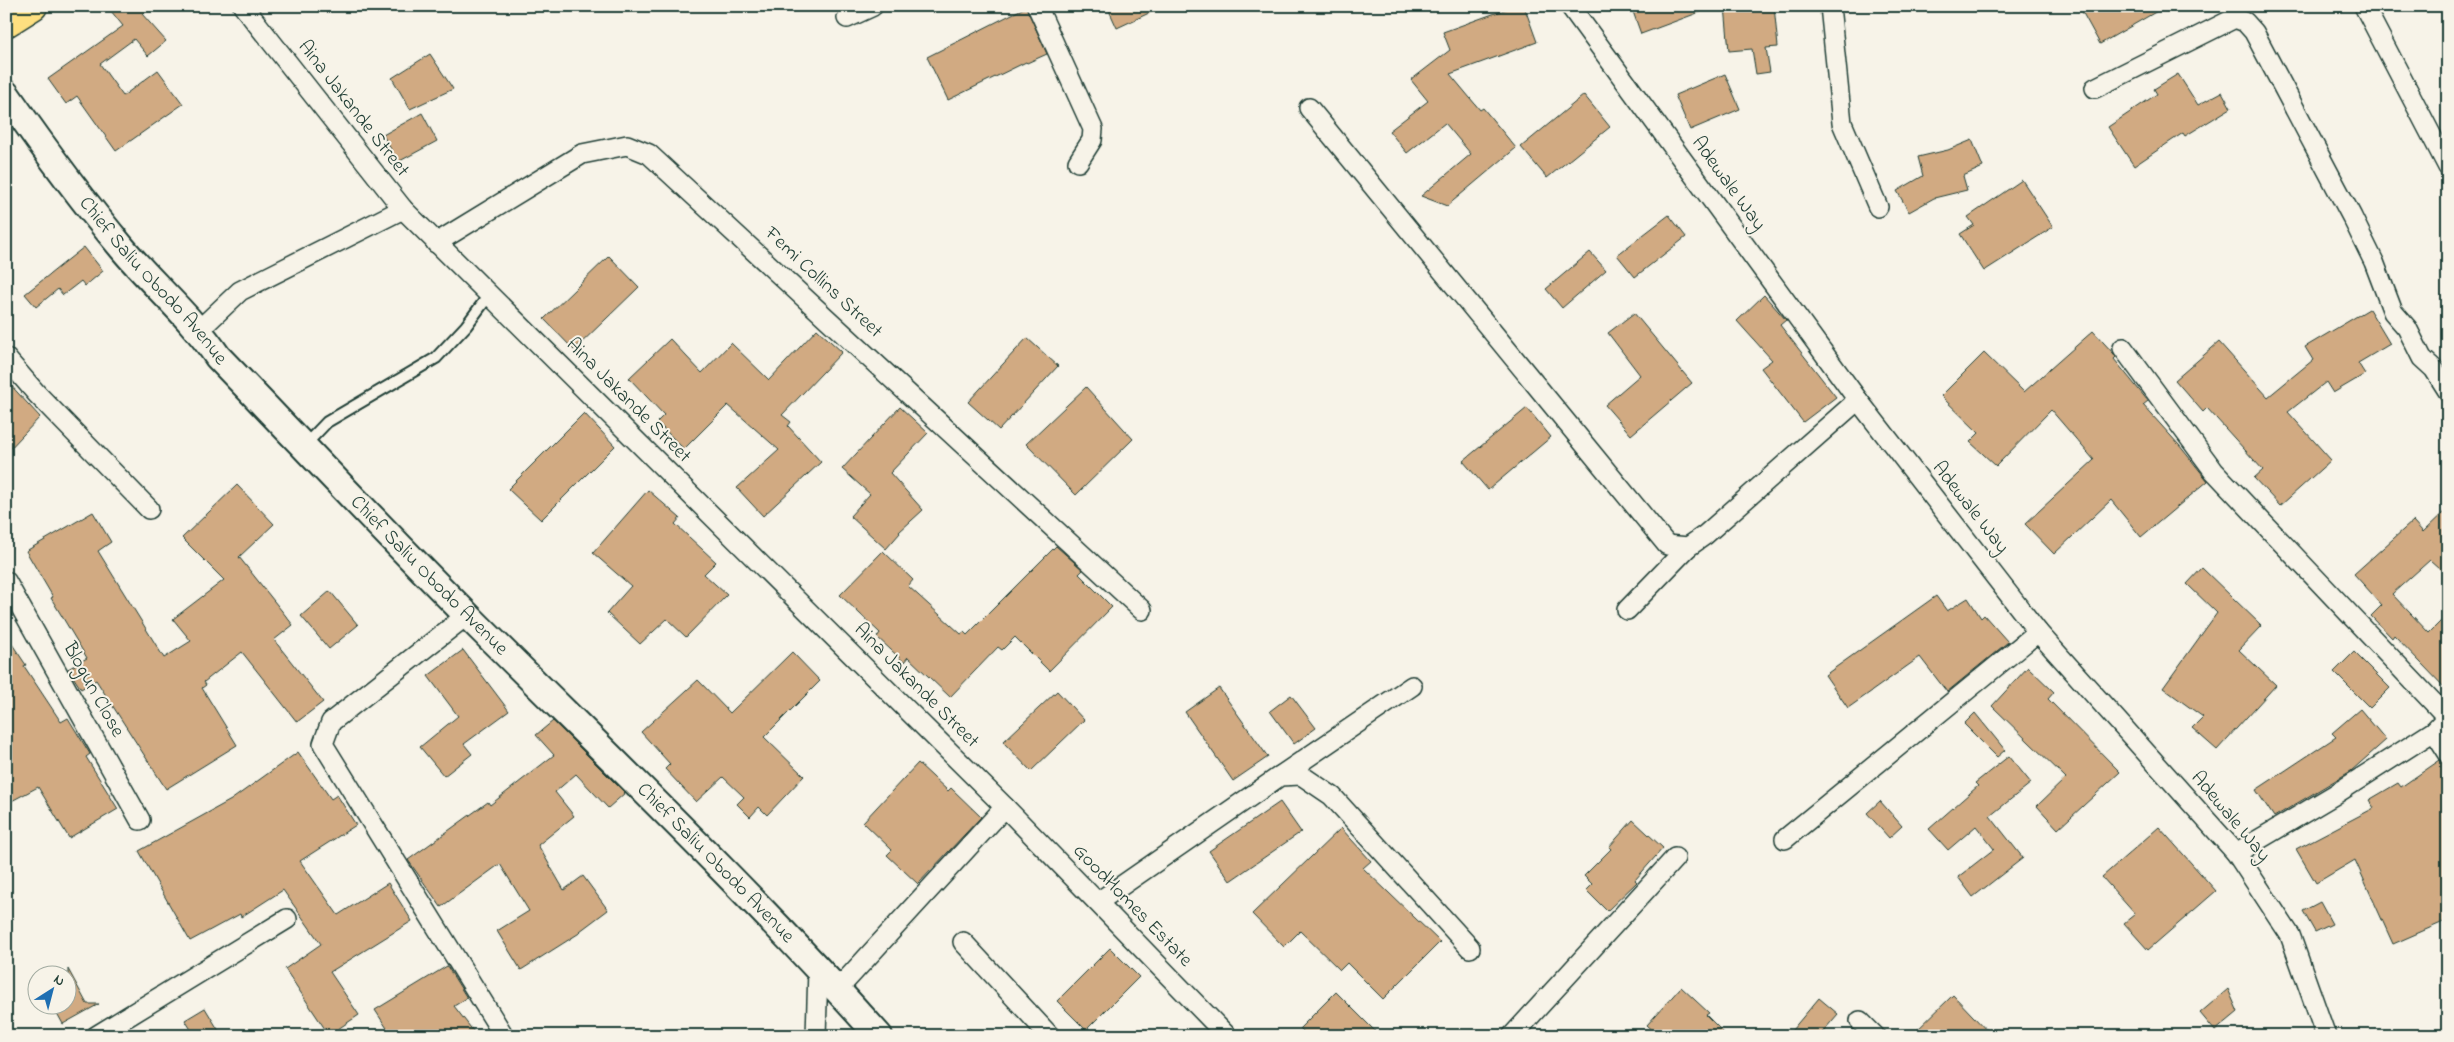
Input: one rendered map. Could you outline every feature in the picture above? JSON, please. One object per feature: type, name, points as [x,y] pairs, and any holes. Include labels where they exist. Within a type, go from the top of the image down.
[{"type":"main road","points":[[6,23],[33,6]]},
{"type":"street","name":"Aina Jakande Street","points":[[243,6],[403,209],[1005,807]]},
{"type":"street","points":[[847,18],[873,6]]},
{"type":"street","points":[[1037,6],[1093,129],[1092,140],[1078,162]]},
{"type":"street","name":"Adewale Way","points":[[1570,6],[1858,400],[2038,632],[2236,853],[2290,935],[2326,1036]]},
{"type":"street","points":[[1830,6],[1842,123],[1878,207]]},
{"type":"street","points":[[2364,6],[2448,167]]},
{"type":"street","points":[[2095,88],[2235,18],[2245,22],[2254,32],[2352,217],[2374,262],[2393,312],[2407,328],[2422,358],[2434,369],[2448,391]]},
{"type":"street","name":"Chief Saliu Obodo Avenue","points":[[6,94],[57,167],[123,249],[199,330],[218,357],[467,615],[702,848],[838,989],[879,1036]]},
{"type":"street","points":[[1309,108],[1667,545],[1688,547]]},
{"type":"street","name":"Femi Collins Street","points":[[436,242],[582,154],[627,145],[649,154],[1142,610]]},
{"type":"street","points":[[199,330],[240,291],[403,209]]},
{"type":"street","points":[[2123,348],[2214,471],[2447,716],[2434,731],[2334,795],[2236,853]]},
{"type":"street","points":[[6,358],[37,394],[149,509]]},
{"type":"street","points":[[1627,610],[1688,547],[1705,535],[1858,400]]},
{"type":"street","name":"Blogun Close","points":[[6,582],[140,820]]},
{"type":"street","points":[[467,615],[331,722],[324,744],[504,1036]]},
{"type":"street","points":[[1785,839],[2038,632]]},
{"type":"street","points":[[1098,902],[1412,686]]},
{"type":"street","points":[[2434,731],[2448,753]]},
{"type":"street","points":[[1280,776],[1301,775],[1332,796],[1470,948]]},
{"type":"street","points":[[838,989],[921,901],[1005,807]]},
{"type":"street","name":"GoodHomes Estate","points":[[1005,807],[1227,1036]]},
{"type":"street","points":[[1512,1036],[1674,858]]},
{"type":"street","points":[[96,1036],[287,919]]},
{"type":"street","points":[[963,942],[1050,1036]]},
{"type":"street","points":[[816,1036],[818,969]]},
{"type":"street","points":[[1860,1021],[1875,1036]]},
{"type":"lane","points":[[304,446],[327,422],[436,358],[466,326],[489,295]]},
{"type":"building","points":[[107,6],[151,6],[142,14],[166,41],[148,56],[134,39],[100,64],[123,96],[158,70],[183,104],[116,151],[77,96],[66,104],[48,79],[123,26]]},
{"type":"building","points":[[1107,6],[1164,6],[1117,28]]},
{"type":"building","points":[[1515,6],[1524,6],[1537,42],[1450,74],[1480,110],[1483,108],[1516,148],[1447,206],[1421,196],[1471,154],[1445,123],[1407,153],[1389,131],[1428,101],[1411,80],[1450,50],[1443,32]]},
{"type":"building","points":[[1631,6],[1710,6],[1711,8],[1641,34]]},
{"type":"building","points":[[1725,6],[1774,6],[1778,47],[1766,48],[1770,72],[1756,74],[1752,49],[1729,51]]},
{"type":"building","points":[[2079,6],[2166,6],[2100,44]]},
{"type":"building","points":[[1026,7],[1047,54],[1026,62],[948,100],[927,57]]},
{"type":"building","points":[[430,54],[453,89],[410,109],[392,78]]},
{"type":"building","points":[[1725,74],[1740,109],[1690,130],[1675,95]]},
{"type":"building","points":[[2178,74],[2198,105],[2222,92],[2231,108],[2185,136],[2183,133],[2134,166],[2108,127],[2157,94],[2154,89]]},
{"type":"building","points":[[1584,95],[1610,127],[1547,178],[1521,147]]},
{"type":"building","points":[[422,113],[437,141],[398,162],[383,135]]},
{"type":"building","points":[[1972,140],[1983,167],[1963,176],[1967,190],[1934,198],[1909,212],[1897,191],[1923,176],[1918,157],[1948,150]]},
{"type":"building","points":[[2022,180],[2053,227],[1984,271],[1960,234],[1974,225],[1968,217]]},
{"type":"building","points":[[1669,215],[1686,237],[1635,277],[1617,255]]},
{"type":"building","points":[[84,247],[103,271],[85,286],[81,281],[63,295],[58,289],[36,307],[25,294]]},
{"type":"building","points":[[1590,252],[1606,270],[1562,308],[1546,289]]},
{"type":"building","points":[[609,256],[639,287],[574,350],[544,319]]},
{"type":"building","points":[[1764,295],[1786,320],[1780,325],[1836,397],[1803,422],[1761,368],[1772,360],[1737,321]]},
{"type":"building","points":[[2369,309],[2390,344],[2358,363],[2365,374],[2333,393],[2326,382],[2288,412],[2331,460],[2280,506],[2254,478],[2263,470],[2207,408],[2203,412],[2175,380],[2219,342],[2268,397],[2313,360],[2305,347]]},
{"type":"building","points":[[1634,313],[1692,383],[1631,435],[1605,405],[1640,375],[1608,333]]},
{"type":"building","points":[[817,329],[842,352],[782,415],[791,422],[788,426],[821,462],[763,516],[737,488],[779,450],[728,405],[684,449],[657,422],[664,415],[629,378],[670,339],[702,373],[731,343],[769,380]]},
{"type":"building","points":[[2093,331],[2114,354],[2116,357],[2114,359],[2148,401],[2143,405],[2208,481],[2141,537],[2111,500],[2054,554],[2025,524],[2094,460],[2051,410],[1996,466],[1970,442],[1979,433],[1941,396],[1984,353],[2024,392]]},
{"type":"building","points":[[1027,338],[1058,366],[999,430],[968,402]]},
{"type":"building","points":[[6,380],[40,417],[6,453]]},
{"type":"building","points":[[1086,387],[1133,439],[1076,495],[1026,444]]},
{"type":"building","points":[[900,407],[928,433],[890,473],[923,510],[899,532],[886,549],[850,516],[870,494],[842,469]]},
{"type":"building","points":[[1527,408],[1551,437],[1488,490],[1463,461]]},
{"type":"building","points":[[584,413],[615,446],[541,520],[508,489]]},
{"type":"building","points":[[237,485],[274,524],[239,557],[293,625],[274,640],[323,702],[297,722],[242,652],[204,682],[206,685],[202,688],[237,745],[166,789],[96,680],[81,689],[68,669],[87,658],[51,598],[53,597],[26,551],[93,512],[111,542],[98,551],[164,658],[191,641],[173,619],[224,580],[182,538]]},
{"type":"building","points":[[648,490],[680,518],[675,524],[716,562],[704,574],[727,595],[686,637],[667,619],[640,644],[607,613],[631,586],[593,553]]},
{"type":"building","points":[[2448,508],[2448,576],[2430,560],[2392,594],[2429,633],[2448,614],[2448,691],[2394,635],[2392,638],[2371,616],[2382,605],[2354,574],[2413,521],[2423,532]]},
{"type":"building","points":[[1056,546],[1083,570],[1079,574],[1112,607],[1049,671],[1015,637],[1002,650],[998,647],[950,697],[908,657],[904,662],[877,637],[880,633],[840,595],[883,551],[913,580],[908,586],[961,634],[964,632],[967,635]]},
{"type":"building","points":[[2202,568],[2262,626],[2239,650],[2276,685],[2217,750],[2192,728],[2203,717],[2163,688],[2217,613],[2187,584]]},
{"type":"building","points":[[330,591],[358,625],[329,649],[301,616]]},
{"type":"building","points":[[1936,596],[1947,611],[1968,598],[1981,618],[1984,615],[2008,642],[1947,692],[1920,657],[1848,708],[1825,675]]},
{"type":"building","points":[[6,635],[61,722],[68,718],[90,754],[86,757],[118,809],[69,838],[38,787],[6,804]]},
{"type":"building","points":[[463,650],[509,711],[464,744],[472,754],[444,776],[420,747],[458,716],[428,676]]},
{"type":"building","points":[[792,652],[820,681],[764,737],[804,776],[767,815],[759,807],[750,817],[737,804],[744,797],[723,777],[696,802],[665,769],[670,764],[641,732],[698,680],[730,713]]},
{"type":"building","points":[[2354,652],[2390,688],[2370,708],[2334,672]]},
{"type":"building","points":[[2028,667],[2054,692],[2048,699],[2120,772],[2058,829],[2037,806],[2066,778],[1992,706]]},
{"type":"building","points":[[1219,688],[1268,757],[1233,781],[1185,712]]},
{"type":"building","points":[[1057,691],[1084,720],[1031,771],[1003,742]]},
{"type":"building","points":[[1291,695],[1316,728],[1294,744],[1270,711]]},
{"type":"building","points":[[2360,709],[2386,740],[2351,771],[2274,817],[2256,790],[2336,737],[2332,733]]},
{"type":"building","points":[[1975,713],[2005,750],[1997,757],[1964,724]]},
{"type":"building","points":[[553,721],[625,793],[608,808],[576,774],[555,792],[574,816],[538,845],[564,890],[583,876],[608,910],[581,932],[521,970],[497,931],[529,911],[500,864],[441,907],[408,860],[488,802],[490,805],[554,755],[536,735]]},
{"type":"building","points":[[298,752],[331,799],[337,795],[356,825],[300,861],[338,915],[388,883],[412,921],[330,972],[359,1015],[329,1035],[285,969],[321,944],[283,890],[241,917],[240,914],[190,941],[139,851],[231,800]]},
{"type":"building","points":[[2009,756],[2031,783],[1990,816],[2023,858],[1973,897],[1958,877],[1994,849],[1976,826],[1948,850],[1929,829],[1978,786],[1975,783]]},
{"type":"building","points":[[2440,760],[2448,768],[2448,920],[2393,944],[2355,860],[2316,883],[2296,849],[2374,808],[2369,800],[2398,783],[2401,787]]},
{"type":"building","points":[[918,763],[948,791],[951,788],[981,817],[918,884],[887,855],[892,850],[863,822]]},
{"type":"building","points":[[1880,801],[1902,826],[1889,838],[1867,813]]},
{"type":"building","points":[[1280,802],[1301,832],[1230,881],[1209,851]]},
{"type":"building","points":[[1633,820],[1663,848],[1635,880],[1637,882],[1607,911],[1586,890],[1592,884],[1584,876],[1611,849],[1609,847]]},
{"type":"building","points":[[2159,827],[2216,891],[2148,950],[2124,923],[2135,914],[2102,877]]},
{"type":"building","points":[[1341,828],[1371,861],[1363,868],[1440,942],[1383,999],[1347,963],[1340,970],[1300,931],[1284,947],[1252,914]]},
{"type":"building","points":[[2320,902],[2332,924],[2315,932],[2303,911]]},
{"type":"building","points":[[1110,948],[1139,977],[1086,1030],[1057,1001]]},
{"type":"building","points":[[447,966],[467,998],[454,1006],[477,1036],[392,1036],[375,1010]]},
{"type":"building","points":[[78,987],[87,1004],[99,1004],[63,1024],[58,1014],[78,1014]]},
{"type":"building","points":[[1681,987],[1709,1013],[1706,1015],[1727,1036],[1659,1036],[1647,1025]]},
{"type":"building","points":[[2228,989],[2238,1012],[2215,1031],[2200,1013]]},
{"type":"building","points":[[1336,992],[1380,1036],[1308,1036],[1300,1028]]},
{"type":"building","points":[[1953,995],[1992,1036],[1911,1036]]},
{"type":"building","points":[[1819,998],[1838,1014],[1819,1036],[1787,1036]]},
{"type":"building","points":[[205,1008],[222,1036],[195,1036],[185,1020]]}]
